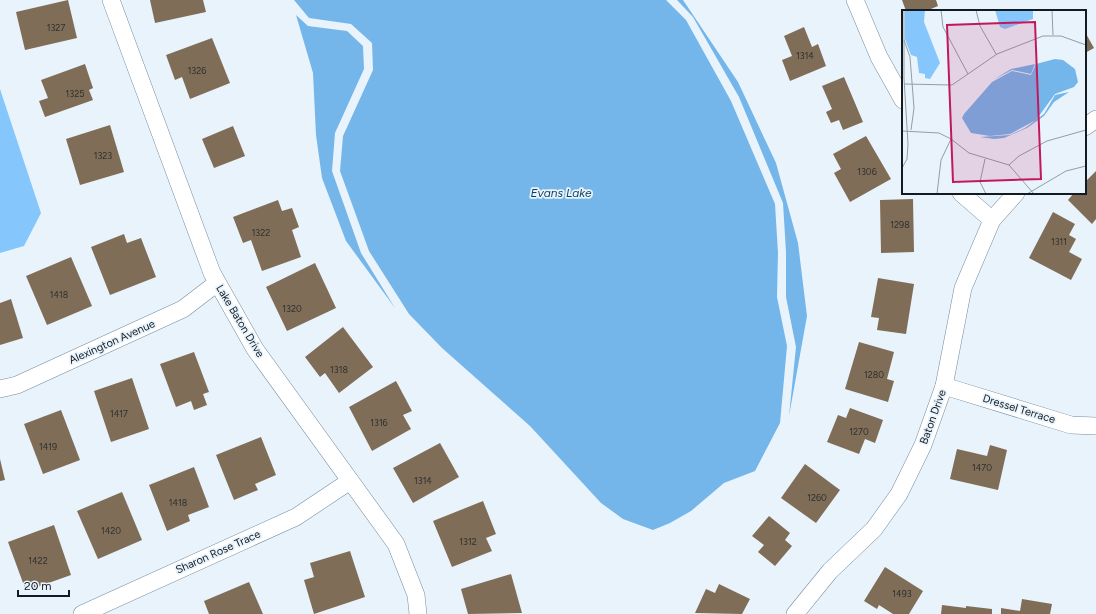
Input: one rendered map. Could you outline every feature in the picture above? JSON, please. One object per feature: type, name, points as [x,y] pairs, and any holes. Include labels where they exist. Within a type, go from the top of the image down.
[{"type":"street","name":"Lake Baton Drive","points":[[111,0],[212,273],[255,349],[396,544],[416,595],[418,614]]},
{"type":"street","points":[[855,0],[878,57],[902,98]]},
{"type":"street","points":[[1086,126],[1096,119]]},
{"type":"street","points":[[962,194],[992,220]]},
{"type":"street","name":"Baton Drive","points":[[794,614],[830,571],[874,529],[899,494],[923,445],[944,386],[963,288],[992,220],[1015,194]]},
{"type":"street","name":"Alexington Avenue","points":[[0,389],[17,384],[183,310],[217,283]]},
{"type":"street","name":"Dressel Terrace","points":[[944,386],[1071,425],[1096,426]]},
{"type":"street","name":"Sharon Rose Trace","points":[[82,614],[296,517],[350,481]]},
{"type":"shaded area","points":[[0,89],[41,213],[24,246],[0,253]]},
{"type":"water","name":"Evans Lake","points":[[294,0],[666,0],[686,20],[731,101],[775,204],[778,253],[777,297],[787,346],[780,423],[755,471],[724,483],[691,511],[670,523],[653,530],[623,519],[601,503],[530,426],[442,348],[409,314],[369,251],[340,171],[343,136],[373,70],[372,43],[351,24],[309,18]]},
{"type":"water","points":[[677,0],[683,0],[738,82],[776,163],[798,243],[807,316],[789,416],[796,347],[786,297],[786,252],[783,203],[739,97],[693,17]]},
{"type":"water","points":[[296,15],[308,26],[347,31],[363,46],[364,69],[335,133],[332,171],[361,253],[395,308],[346,241],[322,178],[316,135],[313,73]]},
{"type":"building","points":[[68,0],[77,38],[25,50],[16,12]]},
{"type":"building","points":[[150,0],[203,0],[206,12],[155,23]]},
{"type":"building","points":[[902,0],[936,0],[938,6],[928,10],[906,10]]},
{"type":"building","points":[[804,27],[812,47],[818,44],[826,66],[790,81],[782,60],[792,56],[784,36]]},
{"type":"building","points":[[1086,34],[1094,48],[1086,52]]},
{"type":"building","points":[[212,38],[230,83],[190,99],[182,77],[175,80],[166,55]]},
{"type":"building","points":[[85,64],[93,88],[89,90],[93,100],[45,117],[39,101],[48,98],[41,80]]},
{"type":"building","points":[[844,77],[863,122],[843,130],[839,120],[831,123],[826,112],[832,109],[822,86]]},
{"type":"building","points":[[110,125],[124,172],[80,185],[66,139]]},
{"type":"building","points":[[233,126],[245,156],[214,168],[202,139]]},
{"type":"building","points":[[866,136],[891,179],[850,202],[834,173],[841,169],[833,154]]},
{"type":"building","points":[[1096,171],[1096,219],[1092,224],[1068,200],[1073,194],[1086,194],[1086,181]]},
{"type":"building","points":[[913,199],[914,252],[881,253],[880,200]]},
{"type":"building","points":[[278,200],[282,211],[292,208],[299,227],[292,230],[301,257],[262,271],[251,240],[243,243],[233,217]]},
{"type":"building","points":[[1053,212],[1075,224],[1069,235],[1076,239],[1069,252],[1082,259],[1071,280],[1029,258]]},
{"type":"building","points":[[124,234],[127,243],[141,238],[156,277],[110,295],[91,247]]},
{"type":"building","points":[[71,257],[92,306],[47,325],[26,276]]},
{"type":"building","points":[[315,263],[336,308],[287,331],[266,287]]},
{"type":"building","points":[[878,278],[914,284],[906,334],[877,330],[879,318],[871,317]]},
{"type":"building","points":[[11,299],[23,338],[0,345],[0,303]]},
{"type":"building","points":[[343,327],[373,367],[339,393],[325,373],[320,377],[305,357]]},
{"type":"building","points":[[859,342],[894,352],[887,379],[894,381],[888,402],[845,389]]},
{"type":"building","points":[[194,352],[209,392],[203,394],[207,405],[194,410],[191,401],[176,407],[160,364]]},
{"type":"building","points":[[132,378],[149,429],[111,442],[94,391]]},
{"type":"building","points":[[396,381],[412,411],[403,415],[411,429],[372,451],[349,407]]},
{"type":"building","points":[[850,408],[883,420],[875,443],[865,439],[859,454],[827,442],[838,415],[846,418]]},
{"type":"building","points":[[61,410],[80,460],[43,474],[24,424]]},
{"type":"building","points":[[261,437],[276,475],[255,484],[258,490],[234,500],[216,455]]},
{"type":"building","points":[[440,443],[459,477],[413,503],[393,468]]},
{"type":"building","points":[[990,445],[1007,450],[998,490],[950,479],[957,449],[987,456]]},
{"type":"building","points":[[0,459],[5,480],[0,481]]},
{"type":"building","points":[[805,464],[840,490],[816,523],[781,498]]},
{"type":"building","points":[[194,467],[209,507],[188,515],[190,521],[167,531],[149,485]]},
{"type":"building","points":[[122,492],[142,540],[98,559],[77,511]]},
{"type":"building","points":[[483,501],[496,534],[486,538],[492,551],[452,567],[433,521]]},
{"type":"building","points":[[769,516],[790,533],[785,540],[792,546],[775,566],[758,552],[764,545],[752,536]]},
{"type":"building","points":[[54,525],[71,575],[26,591],[8,542]]},
{"type":"building","points":[[350,551],[365,597],[314,614],[304,580],[314,577],[310,563]]},
{"type":"building","points":[[885,567],[923,591],[909,614],[893,614],[879,605],[877,609],[864,601]]},
{"type":"building","points":[[511,574],[522,613],[468,614],[461,589]]},
{"type":"building","points":[[249,582],[263,614],[209,614],[204,601]]},
{"type":"building","points":[[719,584],[750,599],[742,614],[695,613],[706,589],[715,593]]},
{"type":"building","points":[[1022,599],[1052,604],[1050,614],[1001,614],[1001,608],[1020,611]]},
{"type":"building","points":[[942,605],[992,609],[992,614],[941,614]]}]
